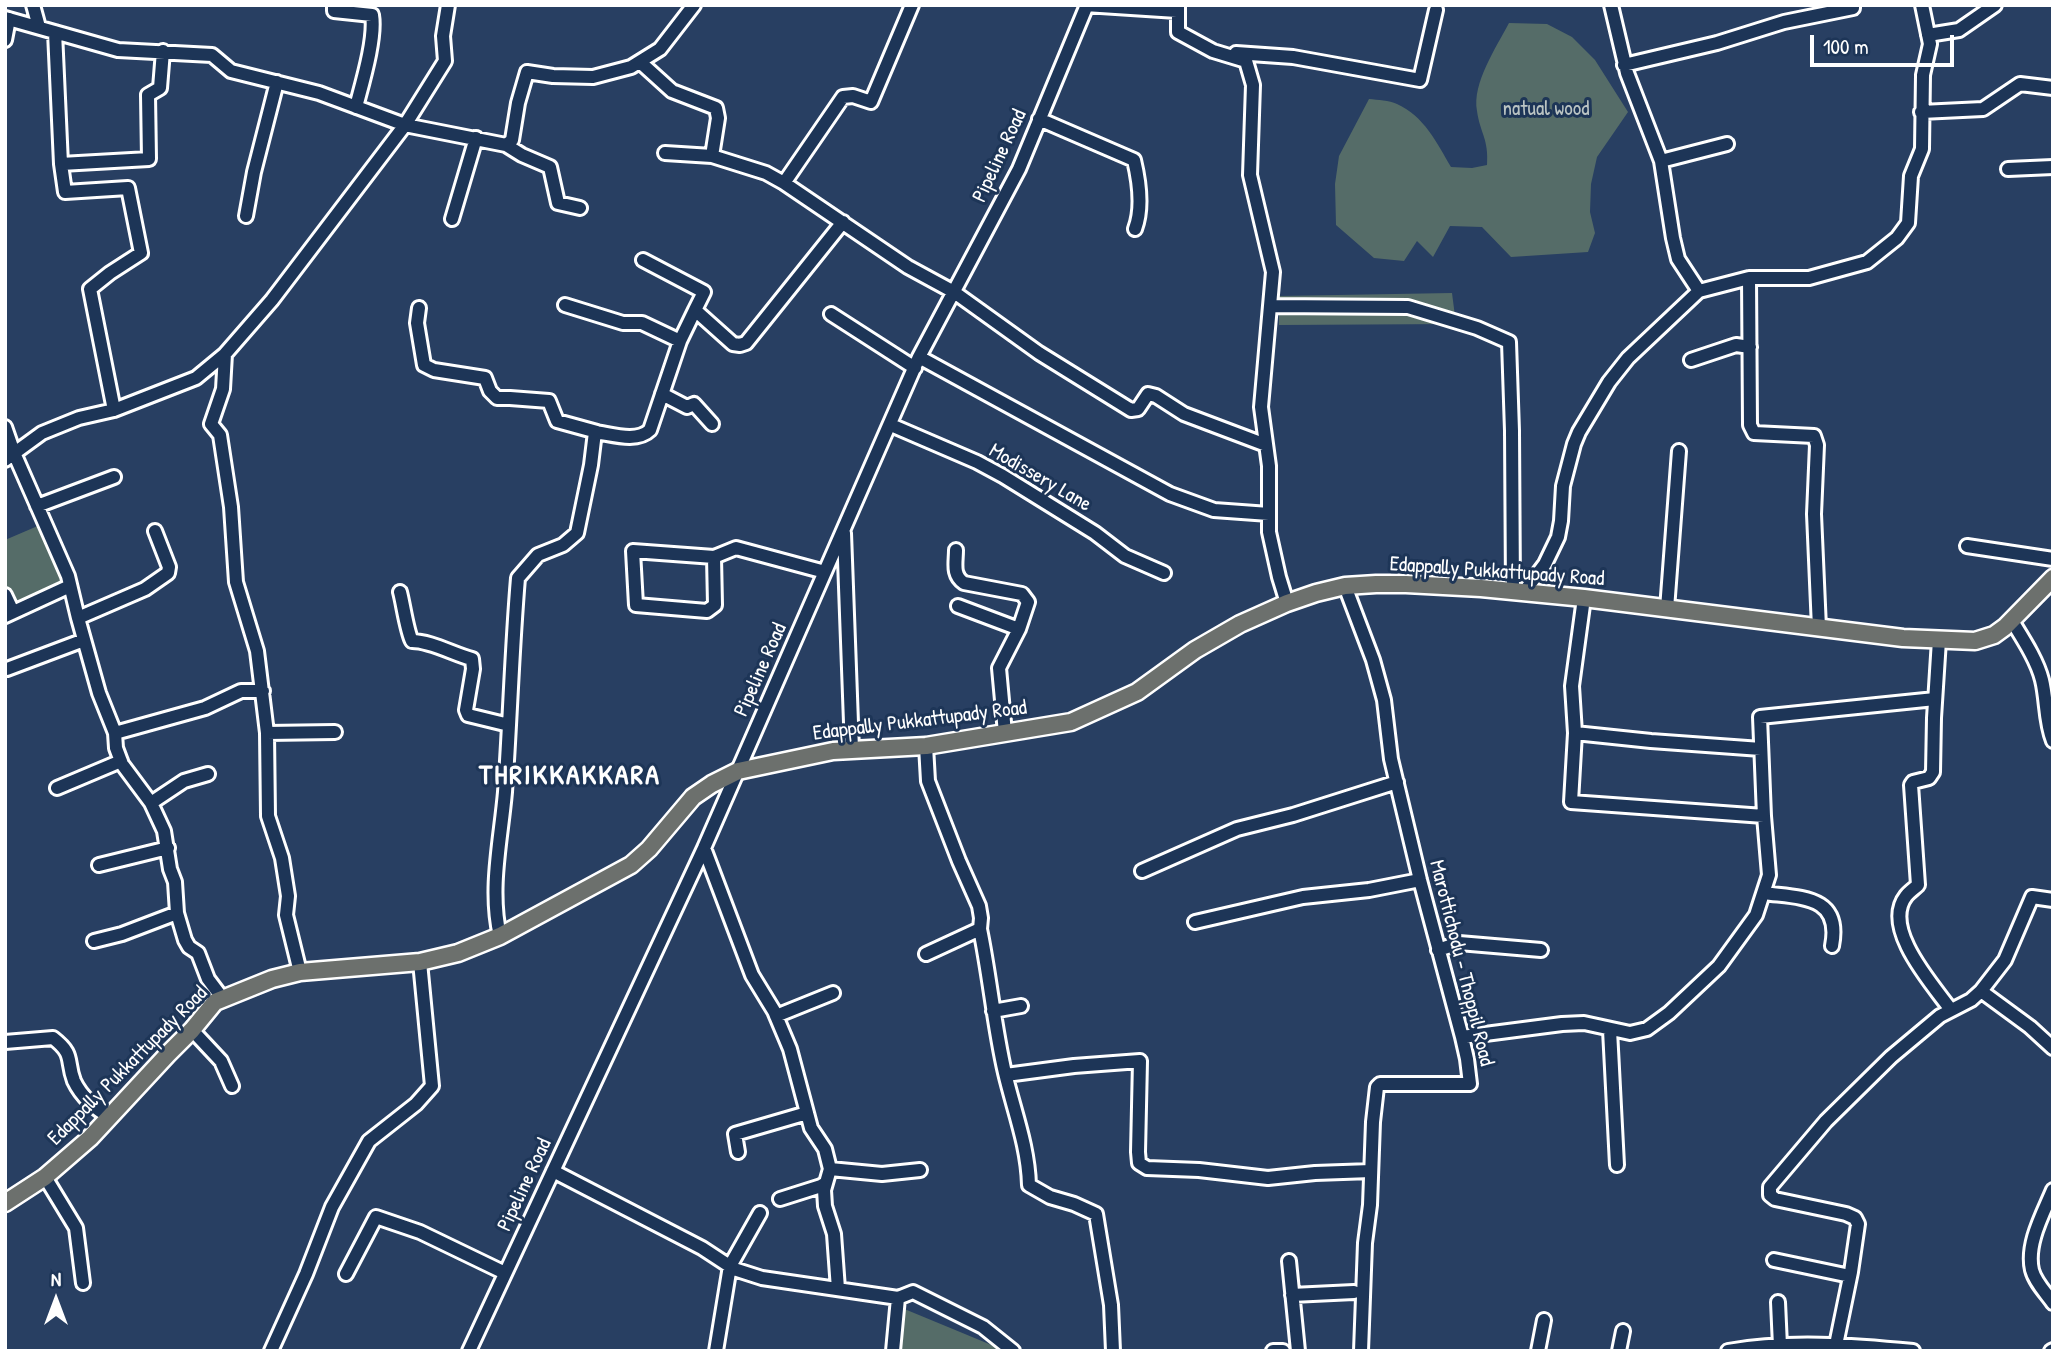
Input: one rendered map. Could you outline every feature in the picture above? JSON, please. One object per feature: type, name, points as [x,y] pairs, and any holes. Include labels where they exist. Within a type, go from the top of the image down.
[{"type":"main road","name":"Edappally Pukkattupady Road","points":[[5,1203],[45,1177],[90,1138],[215,1002],[272,979],[300,972],[420,962],[458,953],[500,936],[642,857],[693,797],[738,771],[833,751],[926,746],[1054,726],[1083,718],[1137,692],[1217,636],[1287,603],[1316,593],[1345,586],[1376,584],[1481,588],[1584,598],[1819,628],[1939,640],[1981,640],[1994,635],[2012,621],[2053,578]]},
{"type":"street","points":[[33,5],[39,27]]},
{"type":"street","points":[[334,5],[334,11],[372,15],[373,19],[356,107]]},
{"type":"street","points":[[10,457],[42,433],[79,418],[114,410],[196,378],[225,354],[272,300],[405,125],[445,61],[443,36],[448,5]]},
{"type":"street","points":[[506,145],[512,140],[518,103],[527,72],[593,77],[631,67],[660,49],[694,5]]},
{"type":"street","points":[[784,183],[843,97],[853,96],[871,102],[912,5]]},
{"type":"street","points":[[1087,5],[1177,8],[1178,32],[1218,52],[1246,61],[1252,85],[1250,175],[1273,272],[1261,407],[1269,466],[1269,532],[1287,603]]},
{"type":"street","name":"Pipeline Road","points":[[469,1351],[704,848],[917,363],[1019,169],[1087,5]]},
{"type":"street","points":[[1611,5],[1624,65],[1661,161],[1678,259],[1699,291]]},
{"type":"street","points":[[1518,592],[1545,564],[1558,537],[1563,486],[1574,444],[1598,400],[1628,358],[1699,291],[1749,278],[1809,278],[1867,262],[1897,238],[1908,223],[1911,176],[1922,149],[1923,75],[1930,44],[1922,5]]},
{"type":"street","points":[[1928,35],[1959,30],[1995,5]]},
{"type":"street","points":[[1624,65],[1717,43],[1784,22],[1853,8]]},
{"type":"street","points":[[1218,52],[1293,57],[1420,80],[1436,10]]},
{"type":"street","points":[[5,40],[7,18],[118,50],[212,55],[231,71],[319,93],[405,125],[506,145],[550,167],[558,203],[580,208]]},
{"type":"street","points":[[55,32],[61,164],[65,192],[128,188],[141,253],[90,289],[114,410]]},
{"type":"street","points":[[61,164],[149,159],[148,95],[160,88],[163,51]]},
{"type":"street","points":[[212,55],[212,71]]},
{"type":"street","points":[[640,62],[672,91],[716,108],[718,118],[712,156]]},
{"type":"street","points":[[246,216],[254,172],[277,82]]},
{"type":"street","points":[[1921,112],[1983,109],[2020,84],[2053,89]]},
{"type":"street","points":[[1039,119],[1134,160],[1139,182],[1135,229]]},
{"type":"street","points":[[452,219],[476,138]]},
{"type":"street","points":[[1661,161],[1727,144]]},
{"type":"street","points":[[665,153],[712,156],[766,173],[908,268],[954,292],[1039,353],[1131,410],[1138,409],[1147,394],[1156,396],[1184,414],[1266,444]]},
{"type":"street","points":[[2008,169],[2053,167]]},
{"type":"street","points":[[695,310],[733,344],[746,343],[843,222]]},
{"type":"street","points":[[419,308],[417,323],[424,365],[434,370],[485,378],[497,398],[549,401],[557,421],[597,432],[632,437],[646,435],[680,341],[704,292],[643,260]]},
{"type":"street","points":[[1749,278],[1751,430],[1754,433],[1774,435],[1814,436],[1816,439],[1814,514],[1819,628]]},
{"type":"street","points":[[565,305],[623,323],[642,323],[680,341]]},
{"type":"street","points":[[1270,306],[1408,307],[1477,328],[1509,342],[1518,592]]},
{"type":"street","points":[[831,314],[917,363],[1170,494],[1214,510],[1269,514]]},
{"type":"street","points":[[1690,360],[1735,345],[1751,347]]},
{"type":"street","points":[[225,354],[223,389],[211,424],[220,435],[231,507],[236,582],[257,651],[268,733],[268,816],[282,858],[288,896],[286,915],[300,972]]},
{"type":"street","points":[[662,394],[687,407],[694,404],[712,424]]},
{"type":"street","name":"Modissery Lane","points":[[891,425],[1003,476],[1095,533],[1125,556],[1164,573]]},
{"type":"street","points":[[5,427],[10,457],[37,506],[68,576],[99,693],[115,733],[116,748],[121,761],[151,803],[164,831],[170,869],[175,882],[177,913],[185,940],[189,947],[198,953],[208,979],[223,999]]},
{"type":"street","points":[[500,936],[496,910],[496,881],[518,578],[538,555],[563,545],[577,533],[597,432]]},
{"type":"street","points":[[1667,609],[1679,451]]},
{"type":"street","points":[[37,506],[114,477]]},
{"type":"street","points":[[844,528],[852,750]]},
{"type":"street","points":[[78,618],[145,589],[168,573],[169,567],[155,531]]},
{"type":"street","points":[[1967,546],[2053,559]]},
{"type":"street","points":[[714,557],[715,605],[707,611],[636,605],[634,551],[714,557],[736,548],[825,572]]},
{"type":"street","points":[[956,550],[957,578],[964,583],[1022,594],[1028,602],[1019,629],[999,668],[1005,733]]},
{"type":"street","points":[[5,594],[9,614],[70,586]]},
{"type":"street","name":"Marottichodu - Thoppil Road","points":[[1345,586],[1373,660],[1384,700],[1391,759],[1462,1037],[1469,1084],[1380,1084],[1377,1087],[1365,1243],[1361,1351]]},
{"type":"street","points":[[400,592],[412,641],[422,641],[472,659],[466,710],[468,715],[509,725]]},
{"type":"street","points":[[1584,598],[1572,686],[1575,733],[1571,802],[1764,816]]},
{"type":"street","points":[[958,606],[1019,629]]},
{"type":"street","points":[[2012,621],[2048,681],[2049,729],[2053,741]]},
{"type":"street","points":[[7,669],[84,640]]},
{"type":"street","points":[[1939,640],[1933,772],[1929,778],[1911,785],[1918,885],[1906,896],[1899,915],[1904,940],[1951,1010]]},
{"type":"street","points":[[115,733],[205,708],[241,691],[263,691]]},
{"type":"street","points":[[1462,1037],[1584,1023],[1630,1032],[1647,1029],[1669,1013],[1719,966],[1756,915],[1764,893],[1769,875],[1760,717],[1935,699]]},
{"type":"street","points":[[268,733],[334,732]]},
{"type":"street","points":[[1575,733],[1761,749]]},
{"type":"street","points":[[926,746],[928,781],[979,906],[993,1011],[1019,1121],[1029,1170],[1029,1185],[1050,1197],[1096,1214],[1111,1306],[1113,1351]]},
{"type":"street","points":[[57,788],[121,761]]},
{"type":"street","points":[[151,803],[184,781],[208,774]]},
{"type":"street","points":[[1142,871],[1237,829],[1293,815],[1397,782]]},
{"type":"street","points":[[99,865],[168,848]]},
{"type":"street","points":[[704,848],[752,975],[776,1016],[790,1049],[811,1128],[825,1149],[830,1169],[824,1190],[825,1206],[834,1234],[838,1289]]},
{"type":"street","points":[[1195,922],[1303,897],[1369,890],[1420,880]]},
{"type":"street","points":[[1764,893],[1806,899],[1824,905],[1832,918],[1835,932],[1832,946]]},
{"type":"street","points":[[1836,1345],[1858,1224],[1855,1218],[1846,1214],[1775,1199],[1770,1195],[1770,1187],[1804,1145],[1856,1090],[1940,1016],[1971,1000],[1980,991],[2005,960],[2032,897],[2053,900]]},
{"type":"street","points":[[94,941],[122,934],[177,913]]},
{"type":"street","points":[[926,954],[980,929]]},
{"type":"street","points":[[1438,950],[1459,943],[1541,950]]},
{"type":"street","points":[[271,1351],[332,1208],[369,1141],[416,1104],[432,1086],[420,962]]},
{"type":"street","points":[[1980,991],[2030,1027],[2053,1048]]},
{"type":"street","points":[[776,1016],[833,993]]},
{"type":"street","points":[[993,1011],[1021,1006]]},
{"type":"street","points":[[192,1030],[221,1061],[232,1086]]},
{"type":"street","points":[[1610,1030],[1617,1165]]},
{"type":"street","points":[[5,1042],[53,1038],[68,1052],[75,1082],[83,1095],[102,1113],[110,1116]]},
{"type":"street","points":[[1006,1075],[1140,1061],[1138,1152],[1139,1163],[1147,1168],[1199,1170],[1268,1178],[1371,1171]]},
{"type":"street","points":[[738,1152],[734,1134],[807,1113]]},
{"type":"street","points":[[830,1169],[881,1174],[920,1170]]},
{"type":"street","points":[[553,1171],[702,1248],[730,1266],[762,1278],[898,1298],[913,1292],[983,1327],[1013,1351]]},
{"type":"street","points":[[45,1177],[76,1228],[83,1283]]},
{"type":"street","points":[[780,1199],[826,1183]]},
{"type":"street","points":[[2053,1190],[2034,1238],[2031,1256],[2035,1279],[2053,1303]]},
{"type":"street","points":[[716,1351],[730,1266],[760,1213]]},
{"type":"street","points":[[346,1274],[376,1217],[420,1232],[505,1273]]},
{"type":"street","points":[[1773,1260],[1850,1276]]},
{"type":"street","points":[[1289,1261],[1298,1351]]},
{"type":"street","points":[[1292,1295],[1354,1292]]},
{"type":"street","points":[[894,1351],[898,1298]]},
{"type":"street","points":[[1778,1302],[1780,1346]]},
{"type":"street","points":[[1538,1351],[1544,1320]]},
{"type":"street","points":[[1619,1351],[1623,1331]]},
{"type":"street","points":[[1728,1351],[1780,1346],[1836,1345],[1913,1351]]},
{"type":"street","points":[[1273,1351],[1283,1351]]},
{"type":"green space","name":"natual wood","points":[[1509,23],[1547,24],[1572,37],[1595,60],[1628,112],[1597,157],[1591,184],[1590,212],[1595,233],[1588,252],[1511,257],[1482,227],[1450,226],[1433,257],[1417,241],[1404,261],[1374,258],[1336,225],[1335,184],[1339,156],[1369,99],[1394,103],[1415,116],[1429,131],[1451,167],[1472,168],[1487,165],[1486,142],[1478,119],[1476,100],[1486,66]]},
{"type":"green space","points":[[1452,293],[1456,324],[1279,325],[1279,296]]},
{"type":"green space","points":[[40,525],[68,585],[14,608],[5,588],[5,540]]},
{"type":"green space","points":[[902,1308],[1006,1351],[899,1351]]},
{"type":"district","name":"THRIKKAKKARA","points":[[570,777]]}]
